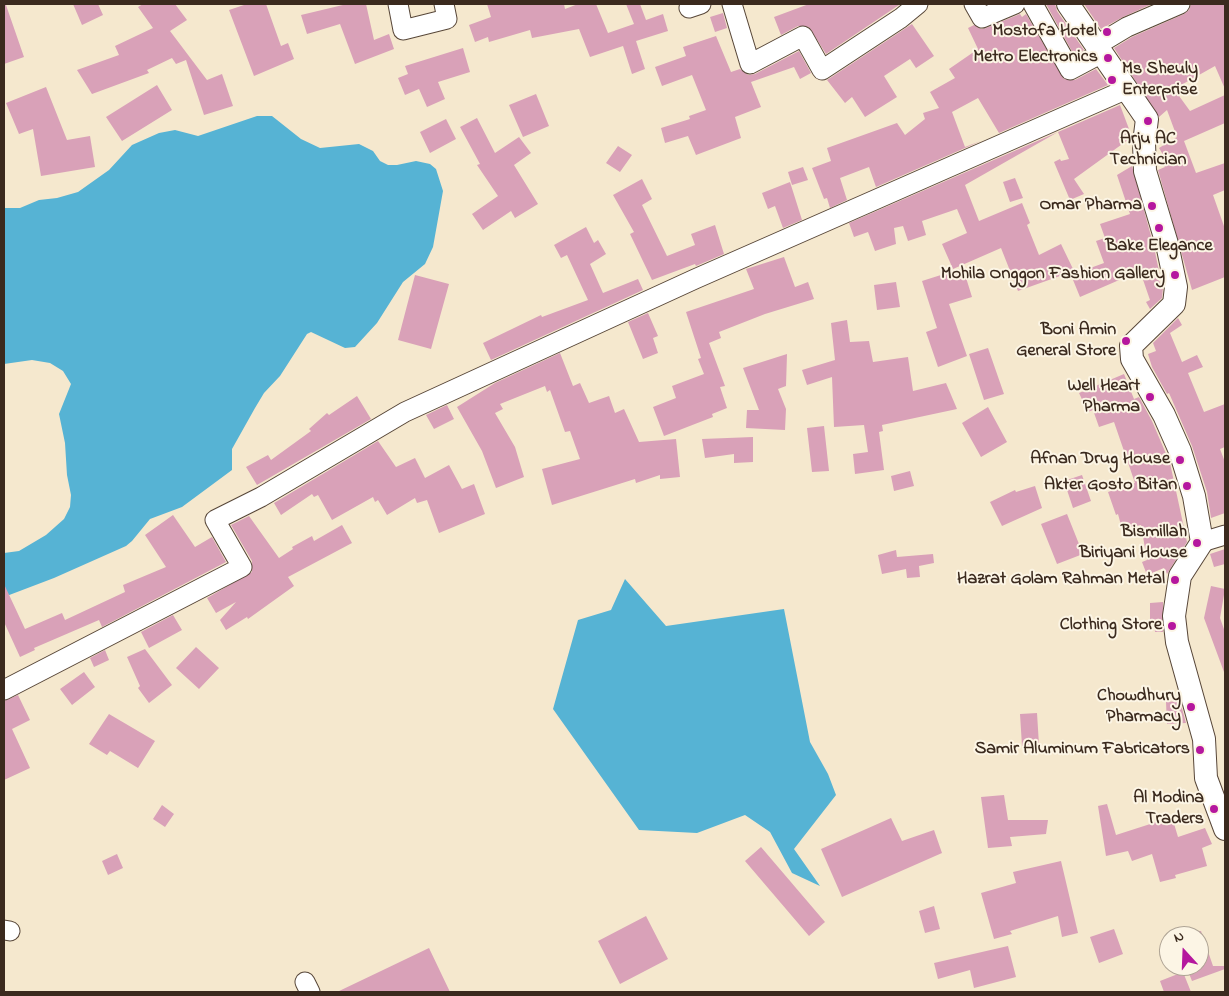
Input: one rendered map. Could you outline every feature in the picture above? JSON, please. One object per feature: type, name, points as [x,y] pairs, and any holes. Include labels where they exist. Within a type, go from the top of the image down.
[{"type":"street","points":[[398,4],[403,30],[447,20],[444,4]]},
{"type":"street","points":[[732,4],[750,64],[803,36],[822,70],[901,18],[918,4]]},
{"type":"street","points":[[974,4],[982,18],[1015,4]]},
{"type":"street","points":[[1033,4],[1070,70],[1127,27],[1180,4]]},
{"type":"street","points":[[1068,4],[1147,118],[1144,142],[1145,171],[1167,244],[1176,288],[1174,304],[1131,346],[1132,359],[1164,415],[1180,451],[1194,496],[1202,542]]},
{"type":"street","points":[[4,690],[242,567],[215,520],[261,497],[405,412],[695,279],[1127,89]]},
{"type":"street","points":[[1225,535],[1202,542],[1180,576],[1174,616],[1177,642],[1204,739],[1206,778],[1225,829]]},
{"type":"water","points":[[257,116],[272,116],[301,139],[320,148],[359,144],[373,151],[380,161],[388,165],[416,161],[430,164],[436,169],[443,191],[433,247],[425,264],[403,282],[377,323],[355,347],[345,348],[311,332],[307,334],[280,376],[264,393],[232,449],[232,470],[182,507],[150,519],[126,546],[54,578],[4,597],[4,553],[19,551],[46,535],[64,519],[70,507],[71,495],[67,475],[65,443],[59,414],[71,384],[63,371],[50,363],[32,360],[4,364],[4,208],[20,208],[39,200],[57,198],[78,192],[109,170],[132,145],[159,133],[175,130],[198,136]]},
{"type":"water","points":[[625,579],[666,626],[784,609],[810,742],[828,774],[836,795],[794,849],[820,886],[792,873],[770,832],[745,815],[697,833],[639,830],[553,709],[578,620],[611,610]]},
{"type":"building","points":[[73,4],[98,4],[103,15],[82,25]]},
{"type":"building","points":[[143,4],[175,4],[187,20],[170,31],[207,80],[222,74],[233,106],[204,115],[186,60],[176,64],[172,58],[147,70],[149,73],[92,94],[77,70],[119,55],[115,46],[153,28],[138,7]]},
{"type":"building","points":[[247,4],[266,4],[281,46],[288,43],[294,59],[254,76],[229,10]]},
{"type":"building","points":[[347,4],[366,4],[374,40],[389,34],[394,49],[355,64],[340,24],[307,34],[301,15]]},
{"type":"building","points":[[487,4],[564,4],[565,9],[578,4],[596,4],[608,33],[634,24],[626,4],[640,4],[646,20],[663,14],[668,31],[636,41],[645,69],[632,74],[623,46],[590,57],[579,29],[532,38],[530,30],[489,42],[488,37],[475,42],[469,25],[491,17]]},
{"type":"building","points":[[809,4],[899,5],[826,54],[809,27],[798,26],[781,35],[774,17]]},
{"type":"building","points":[[1046,4],[1055,4],[1057,11],[1084,50],[1074,55]]},
{"type":"building","points":[[1084,4],[1152,4],[1101,29]]},
{"type":"building","points":[[1191,4],[1225,4],[1225,89],[1215,66],[1174,89],[1190,111],[1225,95],[1225,123],[1184,141],[1196,173],[1225,163],[1225,190],[1213,195],[1225,229],[1225,277],[1192,290],[1158,170],[1165,167],[1164,165],[1168,163],[1159,148],[1177,137],[1167,110],[1159,117],[1114,48],[1132,37],[1184,14],[1189,10]]},
{"type":"building","points":[[4,5],[6,5],[24,57],[4,64]]},
{"type":"building","points":[[723,13],[727,28],[715,32],[710,17]]},
{"type":"building","points":[[1020,14],[1022,17],[1026,14],[1064,79],[1075,80],[1096,69],[1108,85],[999,133],[978,98],[952,112],[965,147],[981,141],[876,187],[869,167],[840,178],[847,200],[830,208],[827,198],[824,199],[812,168],[831,161],[827,148],[897,123],[905,135],[925,119],[923,113],[939,108],[930,92],[955,78],[949,69],[978,49],[968,28],[974,25],[981,29],[986,28]]},
{"type":"building","points":[[912,24],[934,56],[916,68],[910,59],[884,76],[897,97],[865,117],[852,97],[845,103],[827,80]]},
{"type":"building","points":[[716,36],[731,72],[740,69],[748,75],[755,74],[799,51],[811,73],[800,79],[794,67],[751,82],[761,107],[735,117],[741,138],[696,155],[688,136],[665,143],[661,128],[690,119],[689,116],[706,110],[692,75],[662,86],[655,67],[686,56],[683,47]]},
{"type":"building","points":[[463,48],[470,72],[438,82],[445,99],[427,107],[419,89],[405,95],[398,78],[408,74],[405,66]]},
{"type":"building","points":[[157,85],[172,110],[122,141],[106,117]]},
{"type":"building","points":[[46,87],[67,140],[90,136],[95,167],[41,176],[33,129],[19,134],[6,103]]},
{"type":"building","points":[[536,94],[549,126],[523,137],[509,105]]},
{"type":"building","points":[[1120,105],[1132,137],[1074,179],[1084,194],[1070,200],[1054,162],[1060,159],[1061,161],[1069,159],[1058,132],[965,185],[979,221],[1022,203],[1030,223],[1027,225],[1039,255],[1061,244],[1074,271],[1018,291],[1001,248],[953,269],[942,244],[967,233],[957,209],[922,221],[926,235],[908,241],[903,226],[894,228],[896,244],[875,251],[868,232],[854,237],[849,223]]},
{"type":"building","points":[[477,118],[495,153],[519,137],[531,153],[514,165],[538,204],[515,218],[511,211],[483,230],[472,214],[498,196],[477,165],[480,164],[460,127]]},
{"type":"building","points":[[446,119],[456,139],[430,153],[420,132]]},
{"type":"building","points":[[618,146],[632,155],[620,172],[606,163]]},
{"type":"building","points":[[1132,166],[1154,247],[1160,276],[1157,277],[1163,288],[1162,298],[1150,309],[1146,302],[1150,300],[1140,271],[1080,297],[1071,275],[1104,263],[1096,241],[1105,238],[1100,224],[1130,214],[1117,175]]},
{"type":"building","points":[[803,167],[808,180],[792,185],[788,172]]},
{"type":"building","points":[[1015,178],[1023,198],[1010,202],[1003,182]]},
{"type":"building","points":[[642,179],[652,199],[642,205],[667,256],[695,245],[691,234],[715,225],[724,254],[696,266],[695,264],[652,280],[630,234],[634,232],[613,195]]},
{"type":"building","points":[[790,182],[802,220],[783,228],[775,206],[768,209],[762,193]]},
{"type":"building","points":[[586,227],[594,243],[598,240],[606,254],[590,264],[603,293],[638,279],[643,290],[491,360],[483,343],[541,315],[542,317],[588,300],[567,255],[561,258],[554,245]]},
{"type":"building","points":[[784,257],[795,287],[808,282],[814,299],[765,314],[719,332],[721,338],[709,343],[725,386],[720,387],[727,408],[712,414],[713,417],[664,436],[653,407],[676,398],[672,386],[704,374],[698,359],[701,358],[686,312],[754,289],[746,269]]},
{"type":"building","points":[[963,268],[972,297],[949,304],[967,356],[938,367],[926,332],[937,328],[922,281]]},
{"type":"building","points":[[415,275],[449,284],[431,349],[398,340]]},
{"type":"building","points":[[896,282],[900,307],[877,310],[874,285]]},
{"type":"building","points":[[648,313],[658,336],[653,338],[658,353],[643,359],[628,322]]},
{"type":"building","points":[[1178,318],[1182,325],[1170,333],[1182,362],[1197,355],[1203,367],[1188,373],[1204,412],[1225,404],[1225,447],[1220,449],[1225,462],[1225,513],[1211,518],[1207,492],[1192,446],[1169,393],[1167,394],[1152,367],[1148,354],[1156,351],[1153,343]]},
{"type":"building","points":[[847,320],[850,342],[869,341],[873,362],[908,357],[913,391],[946,383],[957,409],[882,425],[883,431],[879,432],[884,470],[855,474],[853,454],[868,452],[864,425],[834,427],[832,377],[807,385],[802,370],[835,360],[831,323]]},
{"type":"building","points":[[988,348],[1004,394],[984,400],[969,354]]},
{"type":"building","points":[[560,353],[573,386],[580,383],[589,403],[609,396],[615,413],[624,409],[639,442],[676,439],[680,477],[660,479],[660,475],[636,483],[635,479],[552,505],[542,469],[580,459],[570,431],[565,432],[550,390],[547,392],[545,386],[500,404],[503,409],[495,413],[515,447],[524,477],[496,488],[482,451],[457,407],[495,383]]},
{"type":"building","points":[[787,354],[786,386],[778,389],[786,409],[785,430],[746,428],[747,410],[759,410],[743,368]]},
{"type":"building","points":[[1124,374],[1134,399],[1139,397],[1152,421],[1170,463],[1187,542],[1167,574],[1164,568],[1147,575],[1142,562],[1147,560],[1141,525],[1122,529],[1118,514],[1116,515],[1108,492],[1135,483],[1114,422],[1099,427],[1093,410],[1088,412],[1079,393]]},
{"type":"building","points":[[357,396],[371,419],[257,485],[246,467],[268,455],[271,460],[311,431],[309,429],[327,413],[329,415]]},
{"type":"building","points":[[447,405],[454,419],[434,429],[426,415]]},
{"type":"building","points":[[988,407],[1007,442],[981,457],[962,423]]},
{"type":"building","points":[[824,426],[829,471],[812,472],[807,428]]},
{"type":"building","points":[[753,437],[753,462],[734,463],[734,454],[705,458],[702,439]]},
{"type":"building","points":[[378,441],[396,467],[415,458],[425,478],[449,465],[462,489],[474,484],[485,514],[439,533],[427,500],[417,503],[415,498],[387,515],[378,500],[375,502],[373,497],[332,520],[318,495],[314,497],[312,494],[281,515],[274,503]]},
{"type":"building","points":[[910,471],[914,486],[894,491],[891,476]]},
{"type":"building","points":[[1082,475],[1091,501],[1073,508],[1064,481]]},
{"type":"building","points":[[1035,486],[1042,508],[1002,526],[990,502],[1015,490],[1016,492]]},
{"type":"building","points":[[1067,514],[1083,554],[1057,564],[1041,524]]},
{"type":"building","points":[[173,515],[195,547],[212,537],[226,562],[102,627],[99,620],[34,648],[35,650],[20,657],[4,622],[4,584],[25,629],[62,613],[65,620],[125,592],[123,585],[166,567],[145,535]]},
{"type":"building","points":[[249,516],[279,558],[293,549],[292,547],[312,536],[314,541],[342,525],[352,543],[288,577],[294,586],[248,619],[247,617],[226,630],[220,620],[236,602],[216,613],[207,598],[252,572],[252,561],[231,525]]},
{"type":"building","points":[[1225,549],[1225,564],[1214,567],[1210,554]]},
{"type":"building","points":[[896,550],[897,557],[933,554],[934,563],[919,566],[920,577],[907,578],[906,569],[882,574],[878,555]]},
{"type":"building","points":[[1211,586],[1225,589],[1220,618],[1225,632],[1224,672],[1204,618]]},
{"type":"building","points":[[1163,602],[1163,632],[1155,632],[1154,621],[1150,621],[1150,603]]},
{"type":"building","points":[[173,615],[182,630],[149,648],[141,632]]},
{"type":"building","points":[[196,647],[219,668],[199,689],[176,668]]},
{"type":"building","points":[[145,649],[172,685],[149,703],[138,688],[140,686],[127,657]]},
{"type":"building","points":[[105,650],[109,660],[94,667],[90,658]]},
{"type":"building","points":[[84,672],[95,687],[72,705],[60,689]]},
{"type":"building","points":[[18,695],[30,720],[12,729],[30,768],[4,780],[4,701]]},
{"type":"building","points":[[1180,701],[1186,723],[1167,724],[1166,702]]},
{"type":"building","points":[[1037,713],[1039,745],[1022,746],[1020,714]]},
{"type":"building","points":[[109,714],[155,741],[138,768],[110,751],[107,755],[89,744]]},
{"type":"building","points":[[1004,795],[1008,820],[1048,820],[1046,834],[1010,837],[1012,846],[988,848],[981,797]]},
{"type":"building","points":[[1107,804],[1116,835],[1172,817],[1178,837],[1205,828],[1212,844],[1202,848],[1207,866],[1175,875],[1176,878],[1160,882],[1152,854],[1132,861],[1128,851],[1106,856],[1098,806]]},
{"type":"building","points":[[162,805],[174,814],[165,827],[153,819]]},
{"type":"building","points":[[891,818],[902,841],[934,830],[942,853],[842,897],[821,849]]},
{"type":"building","points":[[761,847],[825,922],[809,936],[745,861]]},
{"type":"building","points":[[117,854],[123,868],[108,875],[102,861]]},
{"type":"building","points":[[1061,861],[1078,933],[1062,937],[1058,916],[1010,931],[1012,934],[994,939],[981,893],[1016,883],[1013,872]]},
{"type":"building","points":[[934,906],[940,929],[925,933],[919,911]]},
{"type":"building","points":[[646,916],[668,959],[620,984],[598,941]]},
{"type":"building","points":[[1114,929],[1123,954],[1099,963],[1090,937]]},
{"type":"building","points":[[1008,946],[1016,977],[974,988],[970,970],[938,979],[934,963]]},
{"type":"building","points":[[429,948],[450,992],[337,992],[381,971]]},
{"type":"building","points":[[1209,954],[1213,966],[1225,966],[1225,969],[1209,975]]},
{"type":"building","points":[[1173,976],[1185,976],[1191,992],[1164,992],[1160,981]]},
{"type":"building","points":[[1190,976],[1206,976],[1192,981]]},
{"type":"place","name":"Mostofa Hotel","points":[[1107,32]]},
{"type":"place","name":"Metro Electronics","points":[[1108,58]]},
{"type":"place","name":"Ms Sheuly Enterprise","points":[[1112,80]]},
{"type":"place","name":"Arju AC Technician","points":[[1148,121]]},
{"type":"place","name":"Omar Pharma","points":[[1152,206]]},
{"type":"place","name":"Bake Elegance","points":[[1159,228]]},
{"type":"place","name":"Mohila Onggon Fashion Gallery","points":[[1175,275]]},
{"type":"place","name":"Boni Amin General Store","points":[[1126,341]]},
{"type":"place","name":"Well Heart Pharma","points":[[1150,397]]},
{"type":"place","name":"Afnan Drug House","points":[[1180,460]]},
{"type":"place","name":"Akter Gosto Bitan","points":[[1187,486]]},
{"type":"place","name":"Bismillah Biriyani House","points":[[1197,543]]},
{"type":"place","name":"Hazrat Golam Rahman Metal","points":[[1175,580]]},
{"type":"place","name":"Clothing Store","points":[[1172,626]]},
{"type":"place","name":"Chowdhury Pharmacy","points":[[1191,707]]},
{"type":"place","name":"Samir Aluminum Fabricators","points":[[1200,750]]},
{"type":"place","name":"Al Modina Traders","points":[[1214,809]]}]
